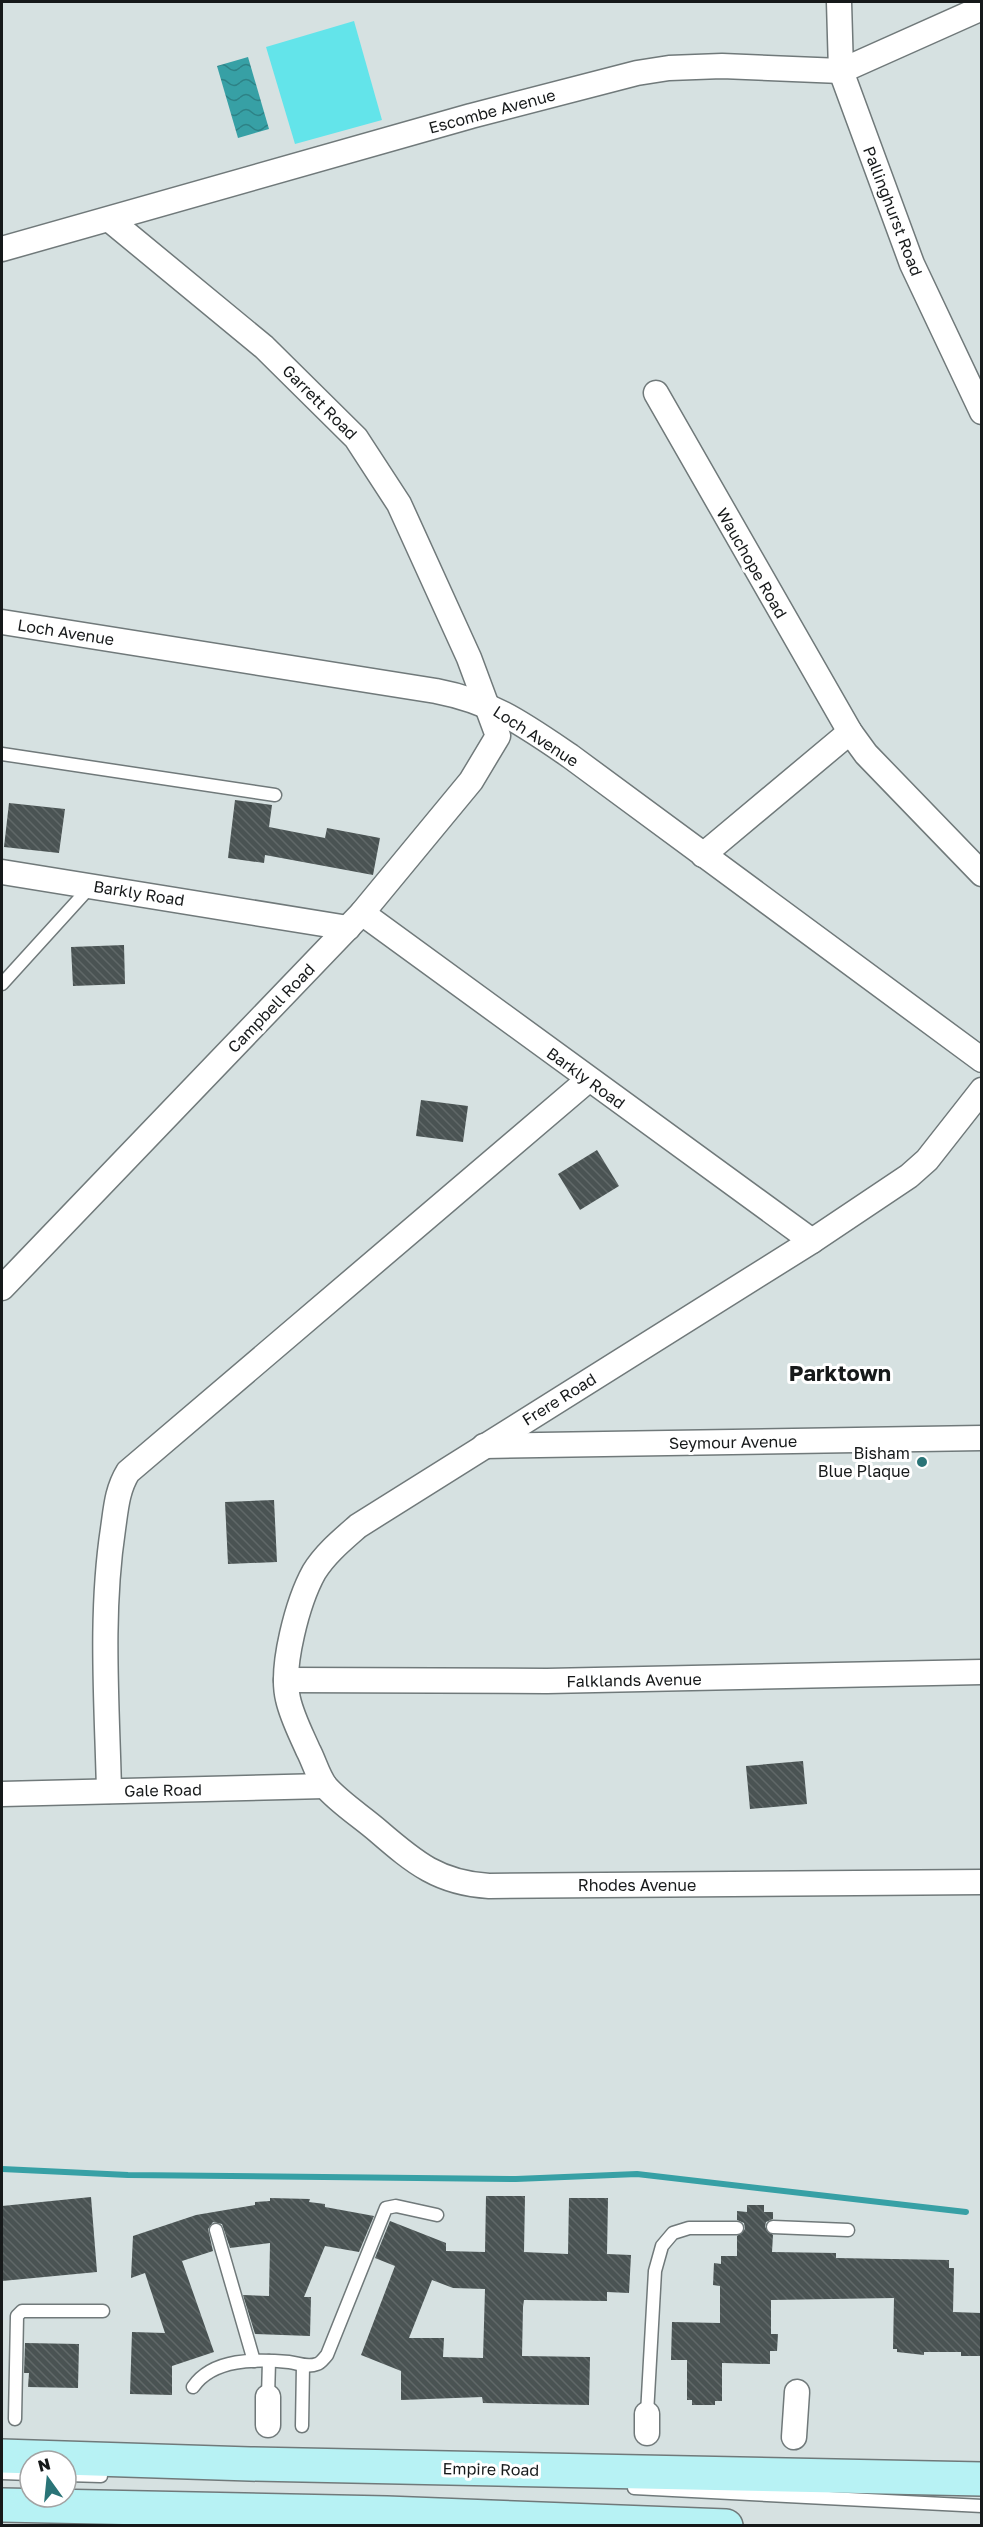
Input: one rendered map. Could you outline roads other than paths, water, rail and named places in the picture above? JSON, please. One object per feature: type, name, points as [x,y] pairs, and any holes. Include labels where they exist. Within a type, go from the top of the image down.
[{"type":"main road","name":"Empire Road","points":[[2,2456],[262,2464],[981,2479]]},
{"type":"main road","points":[[2,2505],[450,2521],[726,2526]]},
{"type":"street","name":"Pallinghurst Road","points":[[839,2],[841,71],[912,264],[981,412]]},
{"type":"street","name":"Escombe Avenue","points":[[2,249],[471,116],[637,73],[669,68],[722,66],[841,71],[981,8]]},
{"type":"street","name":"Garrett Road","points":[[110,220],[264,347],[357,438],[399,504],[488,705]]},
{"type":"street","name":"Wauchope Road","points":[[656,393],[850,732],[866,754],[981,874]]},
{"type":"street","name":"Loch Avenue","points":[[2,622],[436,691],[468,697],[488,705],[516,719],[570,756],[981,1060]]},
{"type":"street","name":"Campbell Road","points":[[2,1288],[355,920],[471,781],[498,736],[488,705]]},
{"type":"street","points":[[703,855],[850,732]]},
{"type":"street","name":"Barkly Road","points":[[2,872],[355,920],[588,1080],[812,1241]]},
{"type":"street","points":[[109,1791],[107,1566],[117,1496],[128,1472],[588,1080]]},
{"type":"street","name":"Frere Road","points":[[325,1786],[294,1720],[286,1680],[304,1593],[315,1570],[333,1548],[358,1526],[812,1241],[909,1176],[927,1160],[981,1090]]},
{"type":"street","name":"Seymour Avenue","points":[[484,1446],[981,1438]]},
{"type":"street","name":"Falklands Avenue","points":[[286,1680],[547,1681],[981,1672]]},
{"type":"street","name":"Gale Road","points":[[2,1794],[325,1786]]},
{"type":"street","name":"Rhodes Avenue","points":[[325,1786],[428,1870],[447,1880],[465,1885],[981,1882]]},
{"type":"street","points":[[794,2437],[797,2392]]},
{"type":"street","points":[[267,2425],[268,2397]]},
{"type":"lane","points":[[2,754],[274,795]]},
{"type":"lane","points":[[2,984],[92,885]]},
{"type":"lane","points":[[193,2387],[201,2374],[214,2367],[254,2361],[319,2364],[327,2355],[386,2208],[396,2206],[437,2215]]},
{"type":"lane","points":[[773,2227],[848,2229]]},
{"type":"lane","points":[[647,2424],[655,2271],[662,2246],[673,2233],[689,2228],[737,2228]]},
{"type":"lane","points":[[216,2230],[254,2361]]},
{"type":"lane","points":[[15,2419],[17,2316],[22,2311],[103,2311]]},
{"type":"lane","points":[[268,2397],[269,2361]]},
{"type":"lane","points":[[302,2426],[303,2365]]},
{"type":"lane","points":[[2,2473],[18,2474]]},
{"type":"lane","points":[[78,2475],[117,2476]]},
{"type":"lane","points":[[625,2487],[981,2506]]},
{"type":"water","points":[[248,57],[269,129],[238,138],[217,66]]},
{"type":"waterway","points":[[2,2169],[128,2175],[516,2179],[637,2174],[966,2212]]},
{"type":"place","name":"Bisham Blue Plaque","points":[[922,1462]]},
{"type":"district","name":"Parktown","points":[[840,1373]]}]
